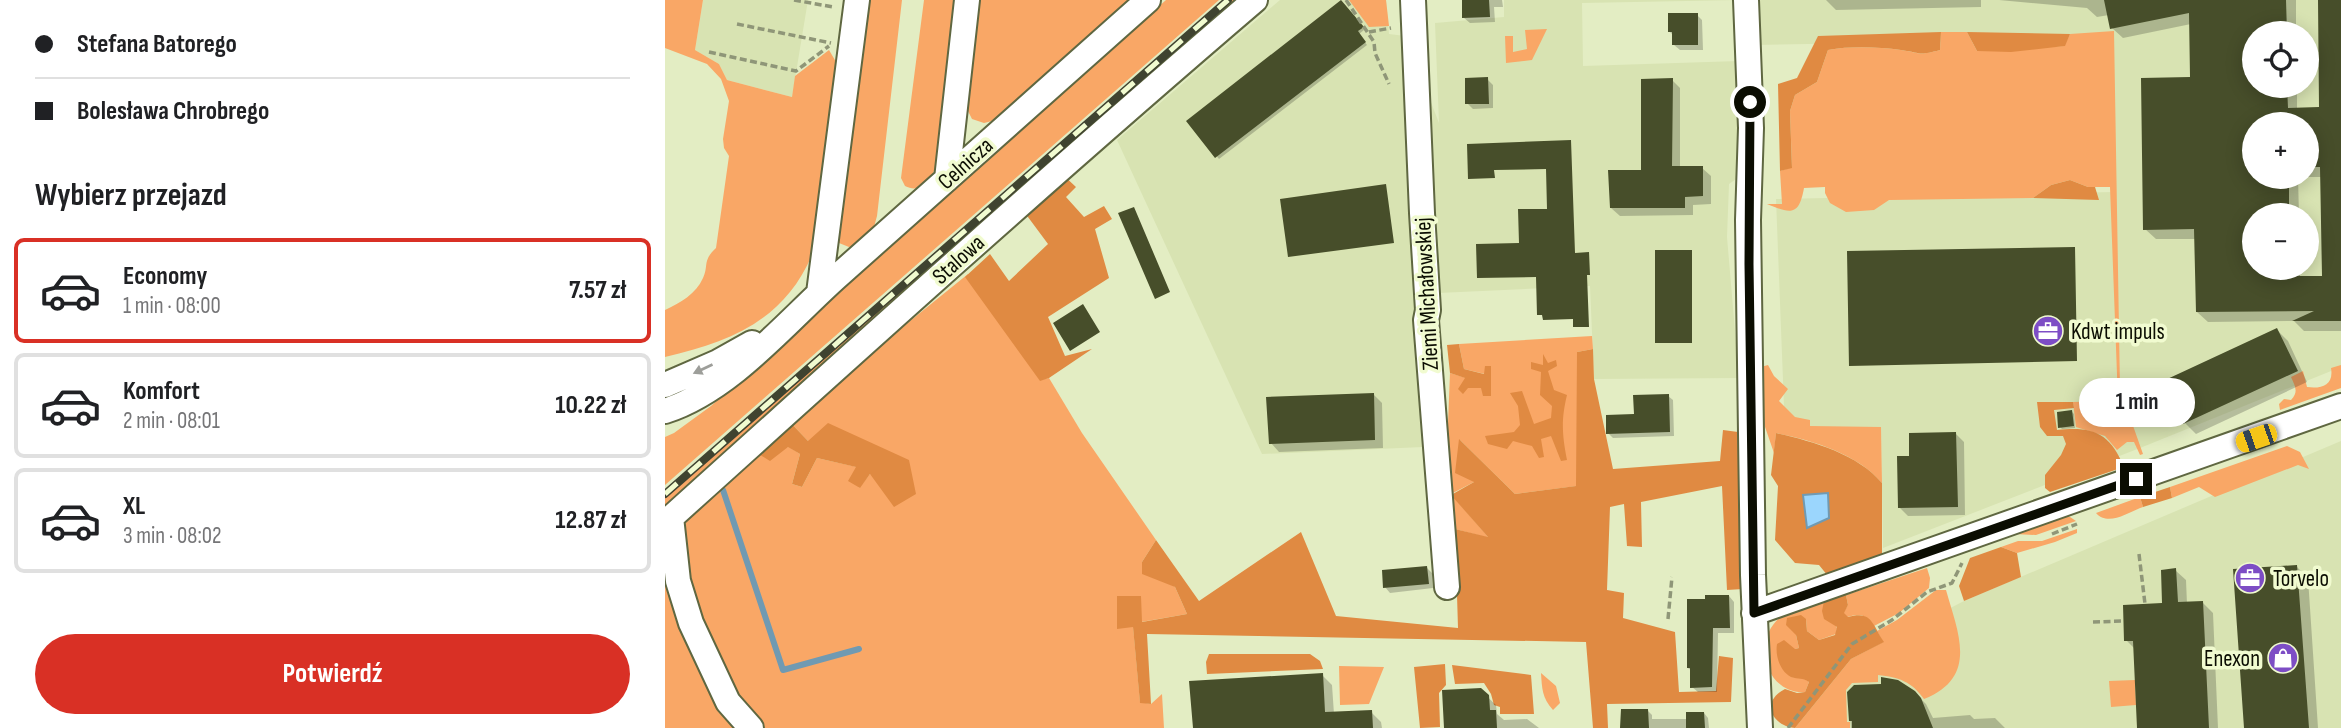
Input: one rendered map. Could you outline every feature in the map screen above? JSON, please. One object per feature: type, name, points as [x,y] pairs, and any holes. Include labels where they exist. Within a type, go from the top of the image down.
[{"type":"street","points":[[947,179],[967,0]]},
{"type":"street","name":"Celnicza","points":[[665,411],[716,387],[1148,0]]},
{"type":"street","name":"Stalowa","points":[[668,520],[1137,100],[1255,0]]},
{"type":"street","name":"Ziemi Michałowskiej","points":[[1413,0],[1428,310],[1426,320],[1447,587]]},
{"type":"street","points":[[1746,0],[1751,128],[1748,232],[1754,613],[1760,728]]},
{"type":"street","points":[[819,293],[857,6]]},
{"type":"street","name":"Celnicza","points":[[665,385],[718,362],[783,326]]},
{"type":"street","points":[[1754,613],[2341,406]]},
{"type":"street","points":[[668,520],[678,582],[691,623],[728,702],[751,728]]},
{"type":"path","points":[[794,0],[857,6]]},
{"type":"path","points":[[1346,0],[1374,42],[1375,53],[1389,84]]},
{"type":"path","points":[[709,52],[796,71],[833,43],[737,24]]},
{"type":"path","points":[[2040,537],[2066,530],[2079,521]]},
{"type":"path","points":[[2139,554],[2145,604]]},
{"type":"path","points":[[1788,728],[1852,644],[1892,620],[1927,592],[1952,583],[1966,555]]},
{"type":"path","points":[[1668,618],[1672,577]]},
{"type":"path","points":[[2093,622],[2123,621]]},
{"type":"shaded area","points":[[665,0],[703,0],[695,50],[719,64],[727,80],[792,97],[795,76],[829,50],[839,67],[812,255],[800,277],[787,296],[753,325],[712,344],[665,357],[665,310],[696,289],[705,274],[707,260],[716,248],[729,156],[723,139],[729,101],[721,79],[707,64],[665,48]]},
{"type":"shaded area","points":[[703,0],[808,0],[792,97],[727,80],[719,64],[695,50]]},
{"type":"shaded area","points":[[868,0],[902,0],[877,216],[874,227],[856,246],[849,247],[839,243],[838,239]]},
{"type":"shaded area","points":[[924,0],[955,0],[936,167],[924,185],[910,188],[905,186],[901,178]]},
{"type":"shaded area","points":[[978,0],[1129,0],[996,120],[984,123],[972,119],[967,109]]},
{"type":"shaded area","points":[[1166,0],[1219,0],[665,485],[665,437],[711,406]]},
{"type":"shaded area","points":[[1232,0],[1241,0],[665,511],[665,496]]},
{"type":"shaded area","points":[[1280,0],[1386,0],[1389,34],[1405,36],[1439,123],[1435,23],[1504,17],[1504,0],[1738,0],[1582,3],[1583,66],[1739,61],[1739,177],[1729,184],[1727,237],[1739,378],[1594,379],[1590,286],[1416,294],[1423,447],[1262,454],[1117,140]]},
{"type":"shaded area","points":[[1349,0],[1386,0],[1389,26],[1369,27]]},
{"type":"shaded area","points":[[1752,0],[2341,0],[2341,367],[1883,548],[1881,430],[1785,432],[1776,199],[2114,192],[2113,39],[1754,45]]},
{"type":"shaded area","points":[[1547,29],[1532,60],[1506,63],[1505,36],[1513,36],[1513,52],[1527,49],[1525,30]]},
{"type":"shaded area","points":[[2114,31],[2120,389],[2143,454],[2140,455],[2134,442],[2127,442],[2117,450],[2105,436],[2076,427],[2073,402],[2118,401],[2110,187],[2088,187],[2070,180],[2051,185],[2033,198],[1889,200],[1874,210],[1846,212],[1830,203],[1825,187],[1804,188],[1799,204],[1793,210],[1782,210],[1767,204],[1782,204],[1780,171],[1792,167],[1790,111],[1795,95],[1817,82],[1828,50],[1874,48],[1927,53],[1940,50],[1941,32],[1967,32],[1977,51],[2064,46],[2070,34]]},
{"type":"shaded area","points":[[1941,32],[1940,50],[1928,53],[1874,48],[1828,50],[1817,82],[1795,95],[1790,111],[1792,168],[1780,171],[1778,84],[1797,78],[1818,36]]},
{"type":"shaded area","points":[[1967,32],[2070,34],[2065,46],[2011,52],[1977,51]]},
{"type":"shaded area","points":[[1061,173],[1076,187],[1066,197],[1084,217],[1104,206],[1112,219],[1095,229],[1109,278],[1048,317],[1065,356],[1092,349],[1049,378],[1040,381],[965,277],[990,254],[1009,281],[1048,244],[1025,213]]},
{"type":"shaded area","points":[[2070,180],[2095,187],[2099,200],[2033,198],[2051,185]]},
{"type":"shaded area","points":[[968,274],[1040,380],[1049,378],[1082,433],[1156,540],[1142,562],[1175,587],[1187,614],[1141,622],[1117,597],[1117,628],[1133,626],[1140,702],[1151,704],[1162,694],[1164,728],[757,728],[730,693],[679,558],[684,519],[752,450],[789,447],[800,454],[792,484],[802,487],[817,458],[857,467],[859,488],[870,474],[916,494],[808,441],[788,420]]},
{"type":"shaded area","points":[[1592,336],[1593,349],[1577,352],[1577,486],[1515,494],[1460,440],[1474,482],[1451,494],[1489,538],[1455,529],[1445,499],[1450,373],[1466,378],[1468,388],[1481,388],[1485,374],[1464,369],[1459,344]]},
{"type":"shaded area","points":[[1459,344],[1464,369],[1484,374],[1485,366],[1491,366],[1491,396],[1483,396],[1481,388],[1468,388],[1463,394],[1458,389],[1465,378],[1450,373],[1447,345]]},
{"type":"shaded area","points":[[1593,349],[1594,379],[1613,469],[1720,461],[1723,430],[1738,432],[1743,589],[1727,590],[1722,486],[1641,502],[1642,547],[1627,546],[1624,504],[1610,507],[1607,590],[1624,593],[1623,618],[1675,632],[1679,692],[1716,691],[1719,656],[1733,658],[1731,702],[1607,704],[1608,728],[1593,728],[1586,642],[1147,634],[1151,704],[1140,703],[1133,627],[1117,629],[1117,596],[1141,596],[1142,622],[1187,614],[1175,587],[1142,574],[1142,562],[1156,540],[1199,601],[1301,532],[1336,616],[1458,628],[1455,529],[1488,537],[1451,495],[1474,482],[1455,473],[1459,439],[1515,494],[1576,486],[1577,352]]},
{"type":"shaded area","points":[[1543,354],[1548,363],[1556,360],[1557,366],[1548,371],[1554,390],[1567,395],[1563,427],[1567,460],[1561,461],[1551,436],[1541,439],[1544,457],[1539,458],[1532,446],[1513,441],[1507,449],[1488,444],[1485,436],[1514,432],[1520,425],[1518,406],[1510,393],[1522,391],[1534,424],[1551,418],[1552,406],[1540,395],[1541,372],[1531,369],[1531,362],[1543,365]]},
{"type":"shaded area","points":[[1768,365],[1774,376],[1788,389],[1779,401],[1795,417],[1810,420],[1810,426],[1881,427],[1882,483],[1847,456],[1804,440],[1776,433],[1774,453],[1764,424],[1761,367]]},
{"type":"shaded area","points":[[2341,365],[2341,388],[2280,410],[2279,404],[2284,399],[2291,400],[2295,394],[2291,377],[2303,371],[2307,387],[2322,386],[2331,378],[2331,368]]},
{"type":"shaded area","points":[[2037,402],[2073,402],[2074,408],[2054,410],[2057,430],[2081,429],[2099,434],[2113,446],[2124,467],[2050,492],[2045,488],[2045,475],[2066,444],[2063,436],[2047,436],[2040,427]]},
{"type":"shaded area","points":[[788,420],[808,441],[828,423],[909,460],[916,494],[894,507],[870,474],[860,488],[848,481],[856,467],[817,458],[802,487],[792,484],[800,454],[788,447],[770,461],[752,450]]},
{"type":"shaded area","points":[[1776,433],[1833,450],[1860,464],[1882,483],[1882,560],[1828,576],[1819,565],[1795,563],[1775,540],[1778,486],[1771,475]]},
{"type":"shaded area","points":[[2341,441],[2341,728],[1795,728],[1851,659],[1964,601]]},
{"type":"shaded area","points":[[2287,446],[2300,452],[2309,469],[2298,465],[2215,497],[2199,487],[2172,498],[2170,487]]},
{"type":"shaded area","points":[[2170,487],[2172,498],[2143,507],[2140,497]]},
{"type":"shaded area","points":[[2140,497],[2143,507],[2119,517],[2106,519],[2096,513]]},
{"type":"shaded area","points":[[2064,516],[2076,521],[2036,535],[2014,534]]},
{"type":"shaded area","points":[[2077,529],[2077,533],[2055,542],[2017,553],[2001,547],[2018,541],[2042,541]]},
{"type":"shaded area","points":[[2001,547],[2017,553],[2021,577],[1964,601],[1959,586],[1970,558]]},
{"type":"shaded area","points":[[1927,568],[1929,588],[1899,613],[1874,626],[1862,615],[1847,617],[1843,613],[1848,605],[1846,595]]},
{"type":"shaded area","points":[[665,583],[669,587],[741,728],[665,728]]},
{"type":"shaded area","points":[[1936,590],[1946,590],[1959,638],[1960,652],[1952,679],[1941,690],[1924,699],[1915,688],[1904,681],[1878,675],[1878,682],[1852,683],[1846,690],[1847,722],[1850,722],[1850,728],[1795,728],[1851,659],[1883,642],[1877,631],[1897,620]]},
{"type":"shaded area","points":[[1846,595],[1848,605],[1844,613],[1848,617],[1867,617],[1884,642],[1851,659],[1795,728],[1786,726],[1775,718],[1772,712],[1773,700],[1785,689],[1797,693],[1805,692],[1809,682],[1791,677],[1779,663],[1777,644],[1784,640],[1795,649],[1799,648],[1796,635],[1786,625],[1787,618],[1801,615],[1806,619],[1807,631],[1819,640],[1835,635],[1837,627],[1824,619],[1824,601]]},
{"type":"shaded area","points":[[1824,601],[1837,628],[1836,634],[1819,640],[1807,631],[1806,619],[1796,635],[1799,648],[1795,649],[1792,677],[1804,678],[1809,682],[1805,692],[1791,690],[1780,684],[1772,675],[1765,651],[1767,638],[1772,626],[1786,613]]},
{"type":"shaded area","points":[[1209,654],[1310,654],[1320,661],[1323,669],[1207,674],[1206,662]]},
{"type":"shaded area","points":[[1445,664],[1446,685],[1439,693],[1440,727],[1420,728],[1414,667]]},
{"type":"shaded area","points":[[1452,665],[1531,675],[1534,714],[1500,714],[1500,707],[1494,705],[1484,683],[1455,684]]},
{"type":"shaded area","points":[[1339,666],[1384,667],[1369,704],[1340,705]]},
{"type":"shaded area","points":[[1541,673],[1556,686],[1560,703],[1553,710],[1542,688]]},
{"type":"shaded area","points":[[2135,680],[2136,705],[2111,707],[2109,681]]},
{"type":"water","points":[[1828,493],[1829,518],[1807,528],[1803,495]]},
{"type":"building","points":[[1341,0],[1364,27],[1358,31],[1366,42],[1215,158],[1186,121]]},
{"type":"building","points":[[1462,0],[1489,0],[1490,17],[1462,18]]},
{"type":"building","points":[[2104,0],[2286,0],[2287,21],[2242,21],[2242,98],[2288,98],[2288,108],[2319,107],[2318,0],[2341,0],[2341,321],[2292,321],[2314,311],[2196,312],[2194,229],[2143,230],[2141,78],[2190,77],[2189,13],[2110,29]],"holes":[[[2242,112],[2319,112],[2322,276],[2319,276],[2319,280],[2242,280],[2242,203],[2289,203],[2289,189],[2242,189]]]},
{"type":"building","points":[[1668,13],[1698,13],[1698,45],[1672,45],[1672,32],[1668,32]]},
{"type":"building","points":[[1488,77],[1489,104],[1465,104],[1465,78]]},
{"type":"building","points":[[1673,78],[1672,166],[1703,166],[1703,196],[1685,197],[1685,208],[1610,208],[1608,170],[1641,170],[1641,79]]},
{"type":"building","points":[[1571,140],[1575,253],[1589,252],[1589,327],[1573,327],[1573,319],[1543,320],[1542,315],[1537,315],[1536,277],[1477,278],[1476,244],[1519,243],[1518,209],[1547,209],[1546,169],[1494,170],[1495,178],[1468,179],[1467,144]]},
{"type":"building","points":[[1386,184],[1394,243],[1288,257],[1280,199]]},
{"type":"building","points":[[1134,207],[1170,292],[1155,299],[1118,213]]},
{"type":"building","points":[[2075,247],[2077,361],[1849,366],[1847,251]]},
{"type":"building","points":[[1655,250],[1692,250],[1692,343],[1655,343]]},
{"type":"building","points":[[1083,304],[1100,332],[1070,351],[1053,323]]},
{"type":"building","points":[[2277,328],[2298,371],[2183,424],[2163,381]]},
{"type":"building","points":[[1374,393],[1375,440],[1269,444],[1266,397]]},
{"type":"building","points":[[1669,394],[1670,432],[1606,434],[1606,415],[1634,414],[1633,395]]},
{"type":"building","points":[[2072,410],[2074,426],[2058,428],[2057,412]]},
{"type":"building","points":[[1956,432],[1958,507],[1898,508],[1897,456],[1909,456],[1909,433]]},
{"type":"building","points":[[2297,565],[2309,728],[2244,728],[2233,569]]},
{"type":"building","points":[[1427,566],[1429,584],[1383,588],[1382,570]]},
{"type":"building","points":[[2176,568],[2178,602],[2203,601],[2209,728],[2137,728],[2133,641],[2124,641],[2123,605],[2162,603],[2161,570]]},
{"type":"building","points":[[1705,595],[1729,595],[1730,628],[1713,628],[1712,687],[1690,688],[1690,668],[1687,668],[1687,599],[1705,599]]},
{"type":"building","points":[[1323,673],[1325,712],[1372,710],[1373,728],[1193,728],[1189,681]]},
{"type":"building","points":[[1881,677],[1898,680],[1915,691],[1921,698],[1933,728],[1852,728],[1847,692],[1854,685],[1881,684]]},
{"type":"building","points":[[1481,688],[1489,695],[1490,710],[1496,710],[1497,728],[1444,728],[1442,690]]},
{"type":"building","points":[[1621,709],[1648,709],[1649,728],[1620,728]]},
{"type":"building","points":[[1686,712],[1704,712],[1705,728],[1686,728]]},
{"type":"waterway","points":[[723,490],[783,670],[859,649]]},
{"type":"railway","points":[[665,494],[1228,0]]},
{"type":"place","name":"Kdwt impuls","points":[[2048,331]]},
{"type":"place","name":"Torvelo","points":[[2250,578]]},
{"type":"place","name":"Enexon","points":[[2283,658]]},
{"type":"route","points":[[1750,102],[1748,220],[1754,613],[2136,479]]}]
